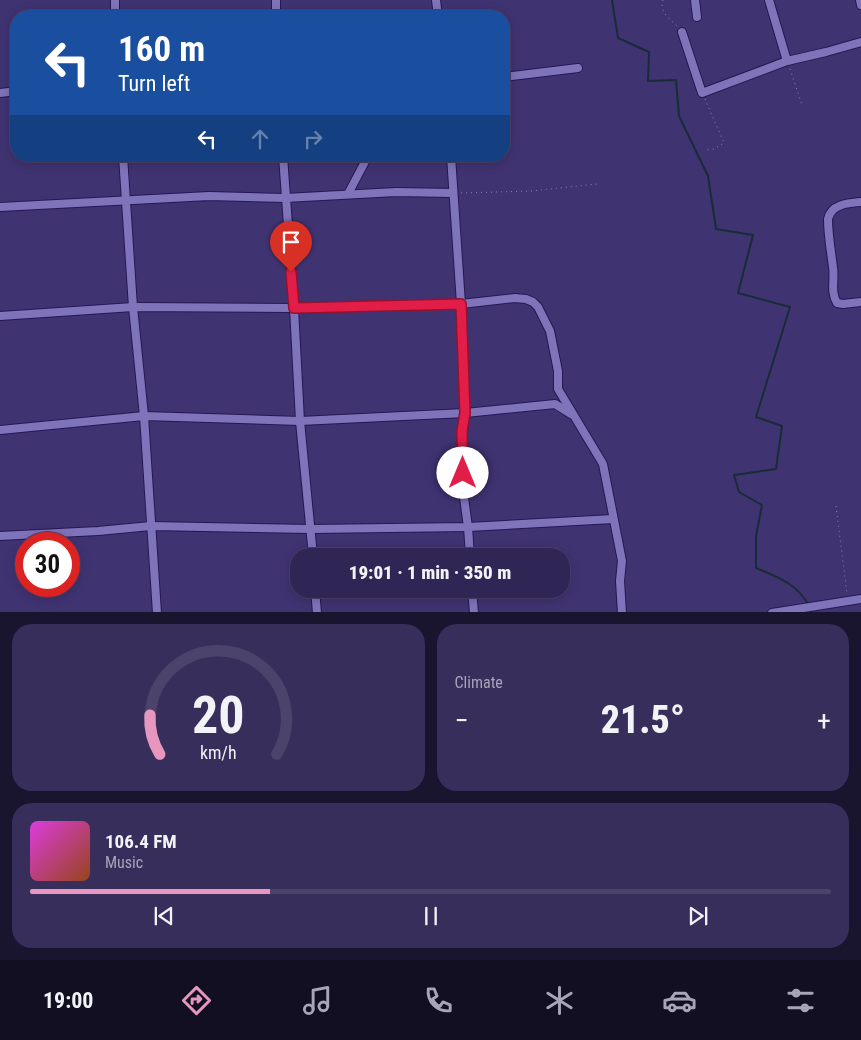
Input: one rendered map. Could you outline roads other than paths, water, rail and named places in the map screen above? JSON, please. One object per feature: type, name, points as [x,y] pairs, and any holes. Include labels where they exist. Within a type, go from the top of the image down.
[{"type":"street","points":[[694,0],[696,16]]},
{"type":"street","points":[[769,0],[787,61]]},
{"type":"street","points":[[860,0],[861,4]]},
{"type":"street","points":[[682,32],[702,93],[787,61],[861,42]]},
{"type":"street","points":[[510,76],[578,68]]},
{"type":"street","points":[[123,162],[133,307],[144,416],[157,612]]},
{"type":"street","points":[[283,162],[300,421],[312,548]]},
{"type":"street","points":[[348,194],[365,162]]},
{"type":"street","points":[[451,162],[461,304],[465,413],[462,431],[463,490],[469,548]]},
{"type":"street","points":[[0,207],[126,202],[209,196],[285,198],[396,192],[453,193]]},
{"type":"street","points":[[861,202],[831,210],[828,219],[834,274],[834,298],[838,303],[843,304],[861,302]]},
{"type":"street","points":[[0,316],[133,307],[294,308],[461,304],[515,298],[533,302],[538,307],[550,331],[558,371],[558,389],[603,464],[612,519],[622,561],[620,581],[622,612]]},
{"type":"street","points":[[0,430],[144,416],[300,421],[465,413],[555,404],[572,414]]},
{"type":"street","points":[[0,536],[151,526],[311,529],[468,527],[612,519]]},
{"type":"street","points":[[316,598],[317,612]]},
{"type":"street","points":[[473,598],[474,612]]},
{"type":"street","points":[[772,612],[861,599]]},
{"type":"waterway","points":[[612,0],[618,38],[649,52],[648,81],[676,80],[679,116],[708,176],[716,229],[753,235],[738,293],[790,307],[756,417],[782,426],[776,469],[734,475],[739,492],[762,505],[756,536],[756,568],[779,578],[793,587],[809,606]]}]
